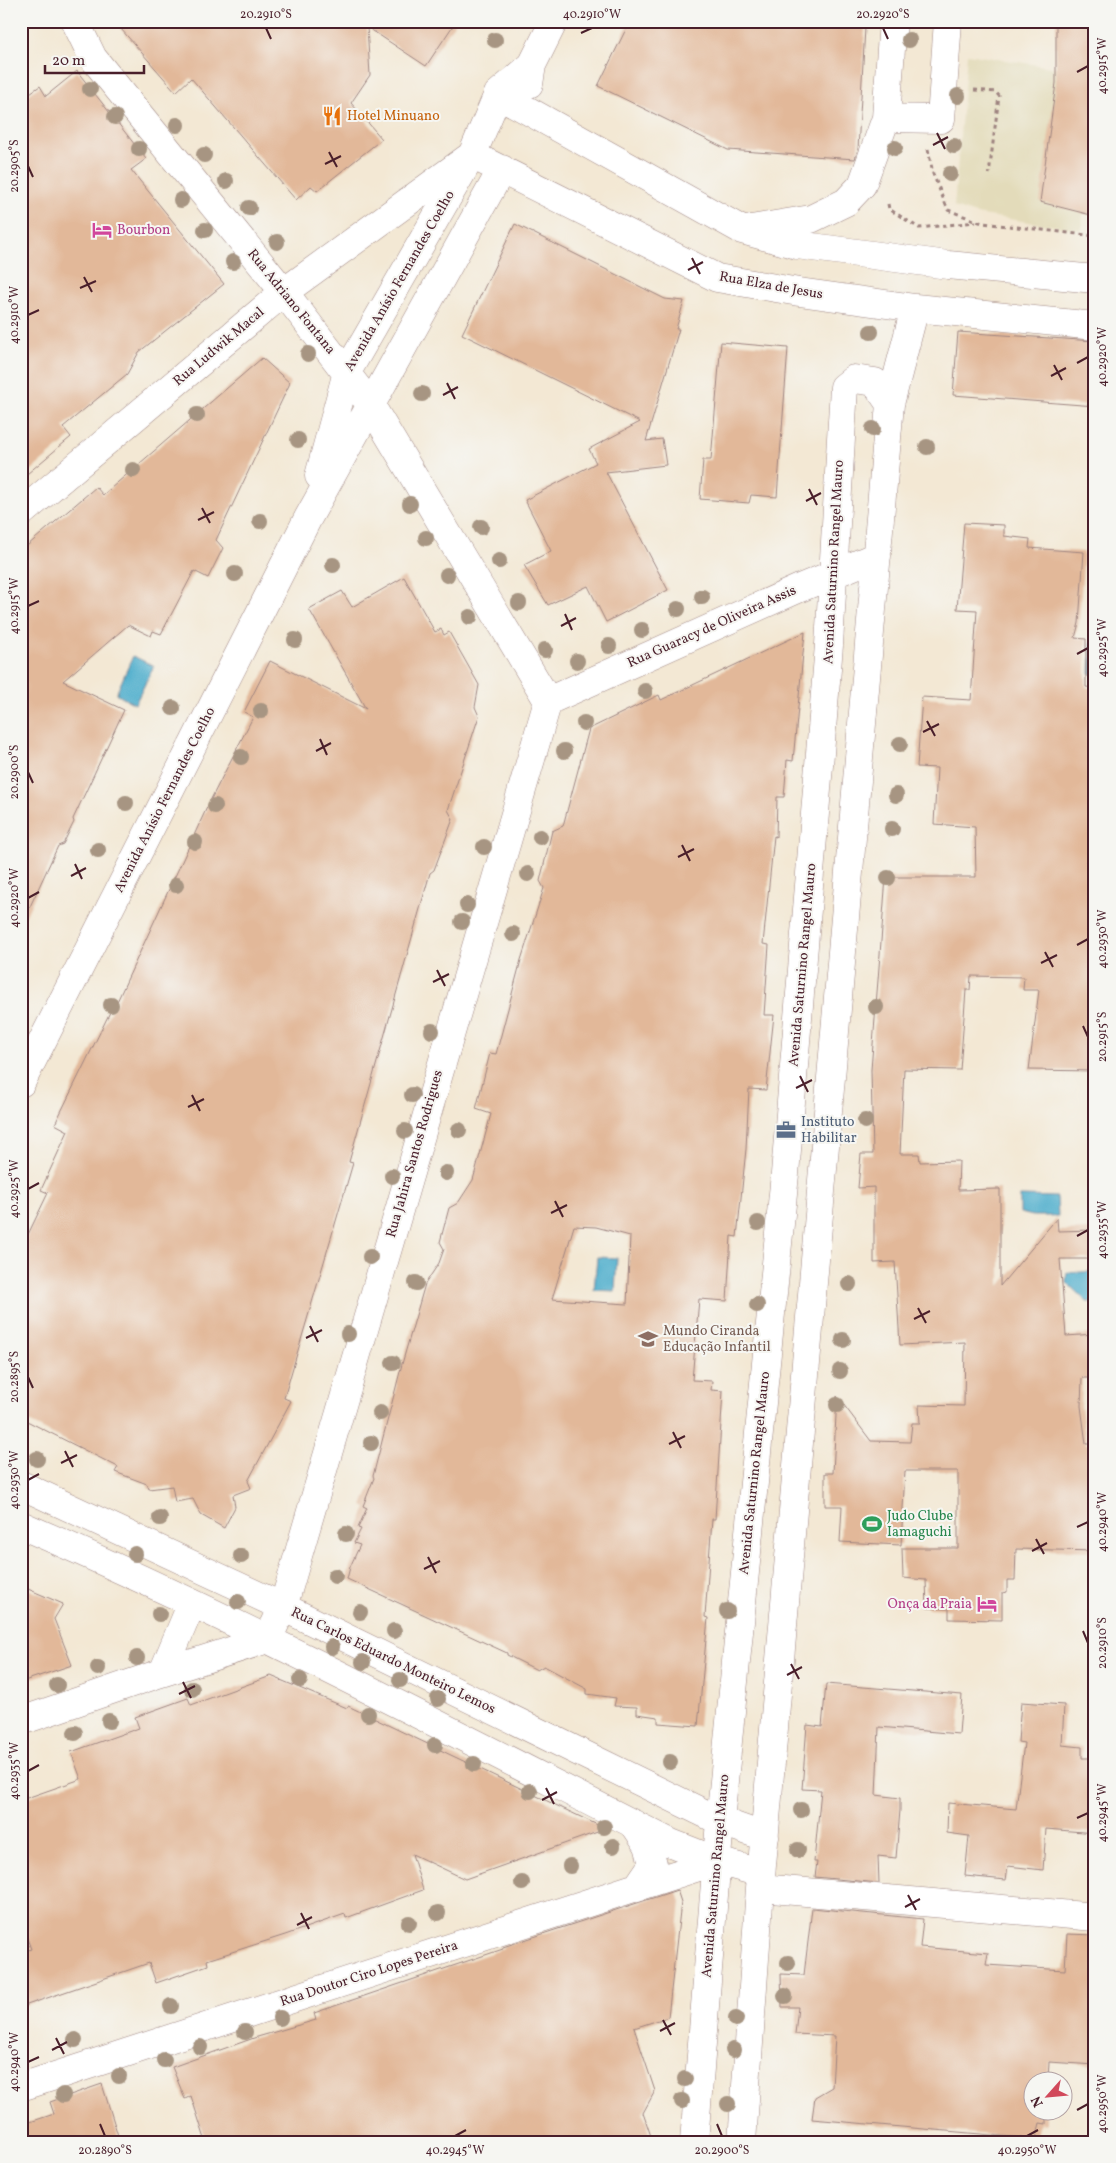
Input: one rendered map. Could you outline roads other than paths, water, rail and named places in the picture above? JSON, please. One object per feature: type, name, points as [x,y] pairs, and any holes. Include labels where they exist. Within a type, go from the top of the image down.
[{"type":"street","name":"Rua Adriano Fontana","points":[[75,21],[93,58],[284,292],[370,404],[548,700]]},
{"type":"street","name":"Avenida Anísio Fernandes Coelho","points":[[526,110],[532,65],[554,21]]},
{"type":"street","points":[[742,230],[811,219],[846,202],[862,185],[886,118],[893,21]]},
{"type":"street","points":[[886,118],[940,119],[953,90],[948,21]]},
{"type":"street","name":"Avenida Anísio Fernandes Coelho","points":[[308,518],[346,372],[472,155],[498,94],[532,65]]},
{"type":"street","points":[[498,94],[742,230],[797,245],[948,265],[1095,279]]},
{"type":"street","name":"Rua Ludwik Macal","points":[[21,513],[284,292],[472,155]]},
{"type":"street","name":"Rua Elza de Jesus","points":[[472,155],[717,278],[799,292],[915,308],[1095,326]]},
{"type":"street","name":"Avenida Anísio Fernandes Coelho","points":[[21,1083],[308,518],[502,169]]},
{"type":"street","points":[[742,2142],[761,1880],[890,404],[915,308]]},
{"type":"street","name":"Avenida Saturnino Rangel Mauro","points":[[694,2142],[720,1821],[785,1174],[834,574],[844,387],[854,379],[875,382],[890,404]]},
{"type":"street","name":"Rua Guaracy de Oliveira Assis","points":[[548,700],[877,556]]},
{"type":"street","name":"Rua Jahira Santos Rodrigues","points":[[268,1639],[283,1607],[548,700]]},
{"type":"street","points":[[785,1174],[822,1177]]},
{"type":"street","name":"Rua Carlos Eduardo Monteiro Lemos","points":[[21,1485],[283,1607],[720,1821],[765,1837]]},
{"type":"street","points":[[21,1525],[114,1565],[268,1639],[671,1843],[761,1880],[1095,1917]]},
{"type":"street","points":[[163,1672],[192,1603]]},
{"type":"street","points":[[21,1721],[163,1672],[268,1639]]},
{"type":"street","points":[[634,1824],[648,1845],[654,1864],[638,1886]]},
{"type":"street","name":"Rua Doutor Ciro Lopes Pereira","points":[[21,2087],[717,1861]]},
{"type":"water","points":[[1091,643],[1095,643],[1095,674],[1090,674]]},
{"type":"water","points":[[133,656],[154,666],[135,704],[116,694]]},
{"type":"water","points":[[1020,1196],[1057,1197],[1058,1216],[1033,1216],[1020,1213]]},
{"type":"water","points":[[597,1257],[617,1258],[615,1291],[594,1290]]},
{"type":"water","points":[[1095,1271],[1095,1302],[1087,1302],[1066,1282],[1067,1273]]},
{"type":"place","name":"Hotel Minuano","points":[[332,116]]},
{"type":"place","name":"Bourbon","points":[[102,230]]},
{"type":"place","name":"Instituto Habilitar","points":[[786,1130]]},
{"type":"place","name":"Mundo Ciranda Educação Infantil","points":[[648,1339]]},
{"type":"place","name":"Judo Clube Iamaguchi","points":[[872,1524]]},
{"type":"place","name":"Onça da Praia","points":[[987,1604]]}]
